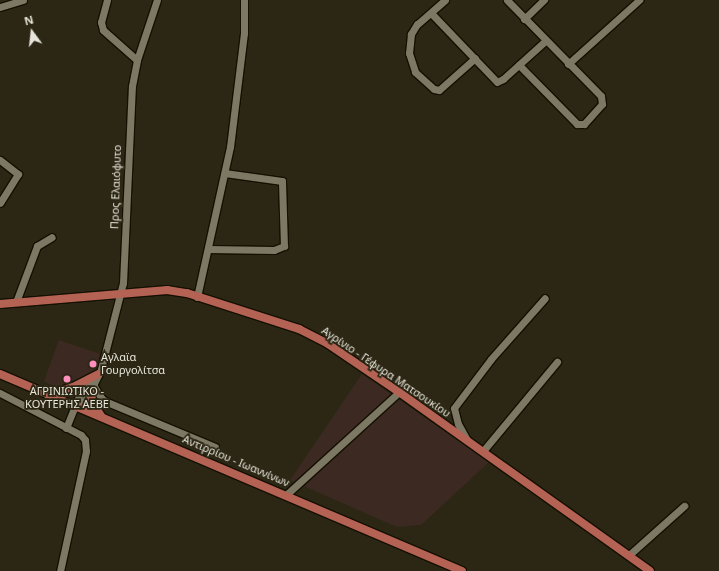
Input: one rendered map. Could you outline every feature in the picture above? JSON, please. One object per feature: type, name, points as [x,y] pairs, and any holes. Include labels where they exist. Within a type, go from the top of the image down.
[{"type":"main road","name":"Αγρίνιο - Γέφυρα Ματσουκίου","points":[[0,304],[157,290],[197,297],[303,331],[328,344],[399,392],[650,571]]},
{"type":"main road","name":"Αντιρρίου - Ιωαννίνων","points":[[0,374],[286,494],[462,571]]},
{"type":"main road","points":[[48,395],[73,387],[98,374]]},
{"type":"main road","points":[[91,386],[93,404],[101,416]]},
{"type":"street","points":[[0,7],[23,0]]},
{"type":"street","points":[[107,0],[101,22],[103,30],[137,60]]},
{"type":"street","name":"Προς Ελαιόφυτο","points":[[66,428],[77,407],[86,399],[98,374],[121,293],[131,103],[137,60],[157,0]]},
{"type":"street","points":[[197,297],[225,173],[241,56],[244,0]]},
{"type":"street","points":[[445,0],[417,24],[409,42],[411,63],[420,77],[439,90],[475,58]]},
{"type":"street","points":[[507,0],[603,102],[580,125],[566,115],[519,65]]},
{"type":"street","points":[[524,19],[544,0]]},
{"type":"street","points":[[568,64],[639,0]]},
{"type":"street","points":[[431,13],[497,82],[519,65],[545,41]]},
{"type":"street","points":[[0,160],[18,174],[0,203]]},
{"type":"street","points":[[208,249],[274,250],[284,246],[282,181],[225,173]]},
{"type":"street","points":[[16,302],[37,246],[52,236]]},
{"type":"street","points":[[467,440],[458,424],[454,408],[491,359],[545,298]]},
{"type":"street","points":[[483,451],[557,362]]},
{"type":"street","points":[[91,386],[102,399],[107,402],[215,447]]},
{"type":"street","points":[[286,494],[399,392]]},
{"type":"street","points":[[0,393],[84,437],[86,447],[60,571]]},
{"type":"street","points":[[629,555],[684,506]]},
{"type":"shaded area","points":[[59,340],[100,354],[95,372],[60,389],[44,381]]},
{"type":"shaded area","points":[[362,374],[489,462],[421,525],[397,527],[290,480]]},
{"type":"place","name":"Αγλαϊα Γουργολίτσα","points":[[93,364]]},
{"type":"place","name":"ΑΓΡΙΝΙΩΤΙΚΟ - ΚΟΥΤΕΡΗΣ ΑΕΒΕ","points":[[67,379]]}]
